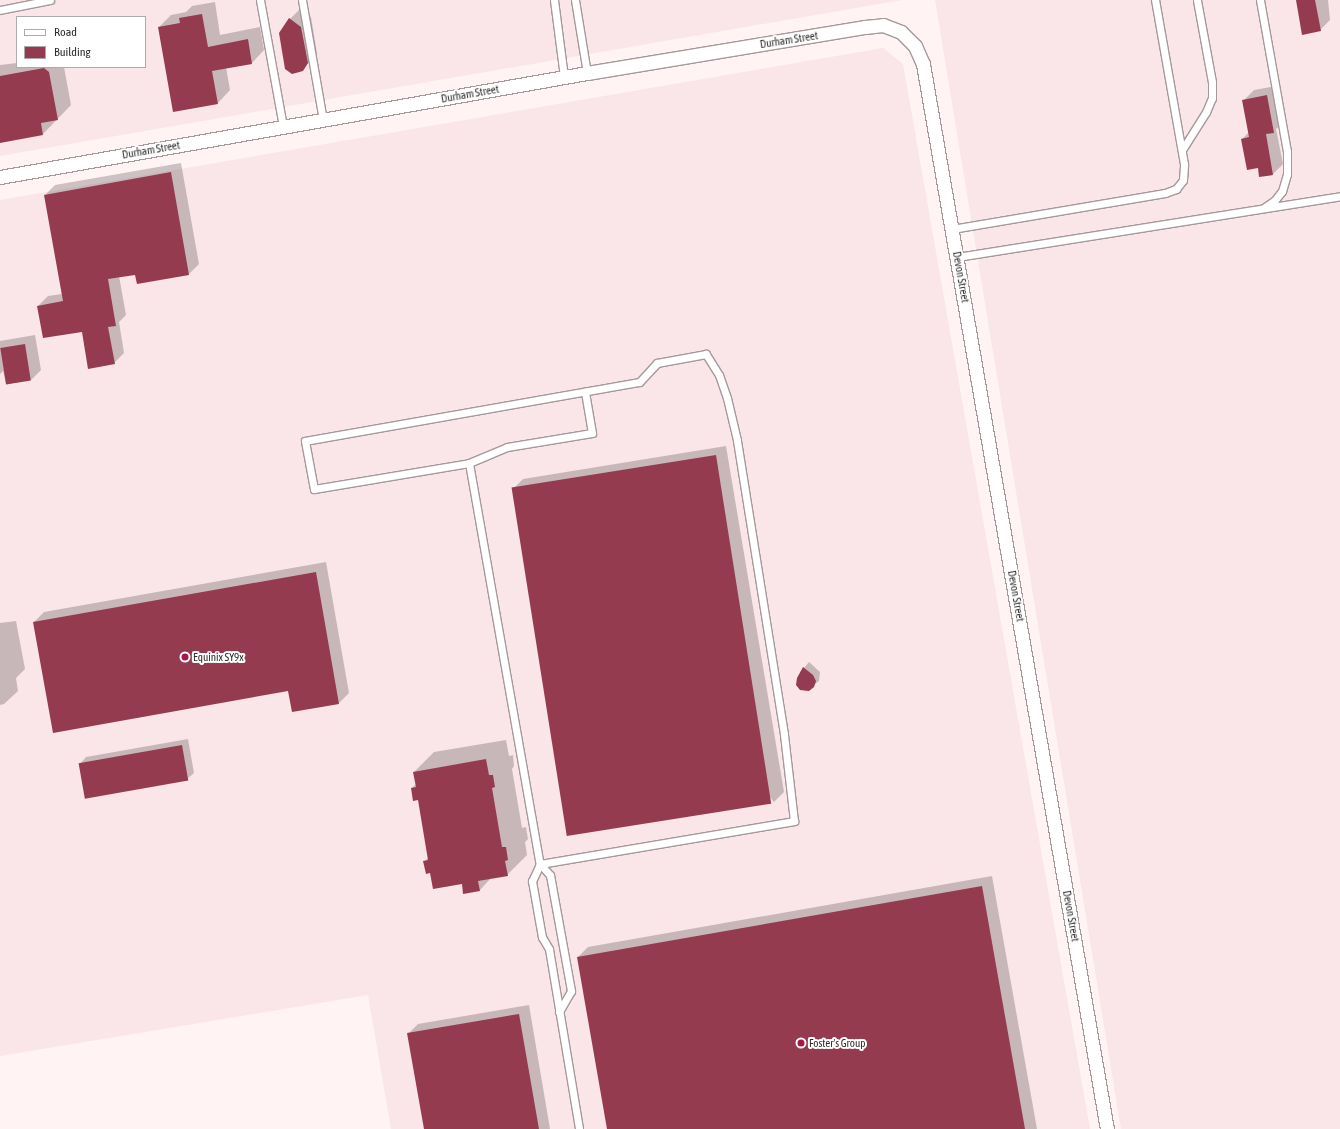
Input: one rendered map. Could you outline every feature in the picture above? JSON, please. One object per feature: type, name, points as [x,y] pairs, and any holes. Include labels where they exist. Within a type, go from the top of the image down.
[{"type":"street","name":"Durham Street","points":[[0,177],[587,73],[883,25],[901,32],[915,46],[923,64]]},
{"type":"street","name":"Devon Street","points":[[923,64],[1107,1129]]},
{"type":"lane","points":[[0,10],[50,0]]},
{"type":"lane","points":[[260,0],[283,127]]},
{"type":"lane","points":[[302,0],[323,120]]},
{"type":"lane","points":[[554,0],[564,77]]},
{"type":"lane","points":[[575,0],[587,73]]},
{"type":"lane","points":[[952,229],[1165,193],[1176,189],[1183,180],[1184,164],[1155,0]]},
{"type":"lane","points":[[1182,150],[1206,112],[1212,98],[1212,82],[1197,0]]},
{"type":"lane","points":[[1260,0],[1287,151],[1287,174],[1282,191],[1275,200],[1262,208]]},
{"type":"lane","points":[[957,257],[1340,196]]},
{"type":"lane","points":[[540,864],[794,821],[784,734],[737,440],[727,398],[719,375],[706,354],[657,362],[638,382],[305,441],[314,489],[469,463],[507,447],[592,433],[585,392]]},
{"type":"lane","points":[[469,463],[540,864],[550,875],[571,991],[559,1012]]},
{"type":"lane","points":[[540,864],[532,881],[542,937],[549,950],[579,1129]]},
{"type":"shaded area","points":[[0,0],[902,0],[0,156]]},
{"type":"shaded area","points":[[935,0],[1340,0],[1340,1129],[1121,1129]]},
{"type":"shaded area","points":[[883,48],[903,64],[1090,1129],[391,1129],[368,995],[0,1056],[0,200]]},
{"type":"building","points":[[1296,0],[1315,0],[1321,31],[1302,35]]},
{"type":"building","points":[[202,14],[208,47],[248,39],[252,64],[212,71],[218,104],[173,112],[158,27],[180,23],[179,18]]},
{"type":"building","points":[[289,18],[301,27],[308,63],[303,71],[292,74],[285,69],[279,33]]},
{"type":"building","points":[[44,68],[49,72],[58,120],[41,123],[43,135],[0,143],[0,76]]},
{"type":"building","points":[[1267,95],[1274,133],[1266,134],[1273,175],[1259,177],[1258,168],[1247,170],[1241,139],[1249,137],[1242,100]]},
{"type":"building","points":[[171,172],[189,275],[137,284],[135,275],[108,279],[116,326],[108,327],[115,364],[88,369],[82,332],[43,338],[37,306],[63,301],[44,195]]},
{"type":"building","points":[[25,344],[31,381],[6,384],[0,348]]},
{"type":"building","points":[[716,455],[771,804],[567,836],[512,487]]},
{"type":"building","name":"Equinix SY9x","points":[[316,572],[339,704],[292,712],[288,691],[53,733],[33,622]]},
{"type":"building","points":[[803,667],[813,675],[816,681],[814,687],[809,691],[800,690],[796,685],[797,678]]},
{"type":"building","points":[[182,745],[188,780],[85,799],[79,763]]},
{"type":"building","points":[[486,759],[489,775],[493,775],[495,787],[492,788],[502,847],[506,847],[508,860],[505,861],[508,876],[478,881],[480,891],[463,894],[462,884],[433,889],[430,873],[426,874],[423,861],[428,860],[418,800],[413,801],[411,788],[416,787],[413,772]]},
{"type":"building","name":"Foster's Group","points":[[982,886],[1025,1129],[607,1129],[577,957]]},
{"type":"building","points":[[519,1014],[539,1129],[424,1129],[407,1033]]},
{"type":"place","name":"Equinix SY9x","points":[[185,657]]},
{"type":"place","name":"Foster's Group","points":[[801,1043]]}]
